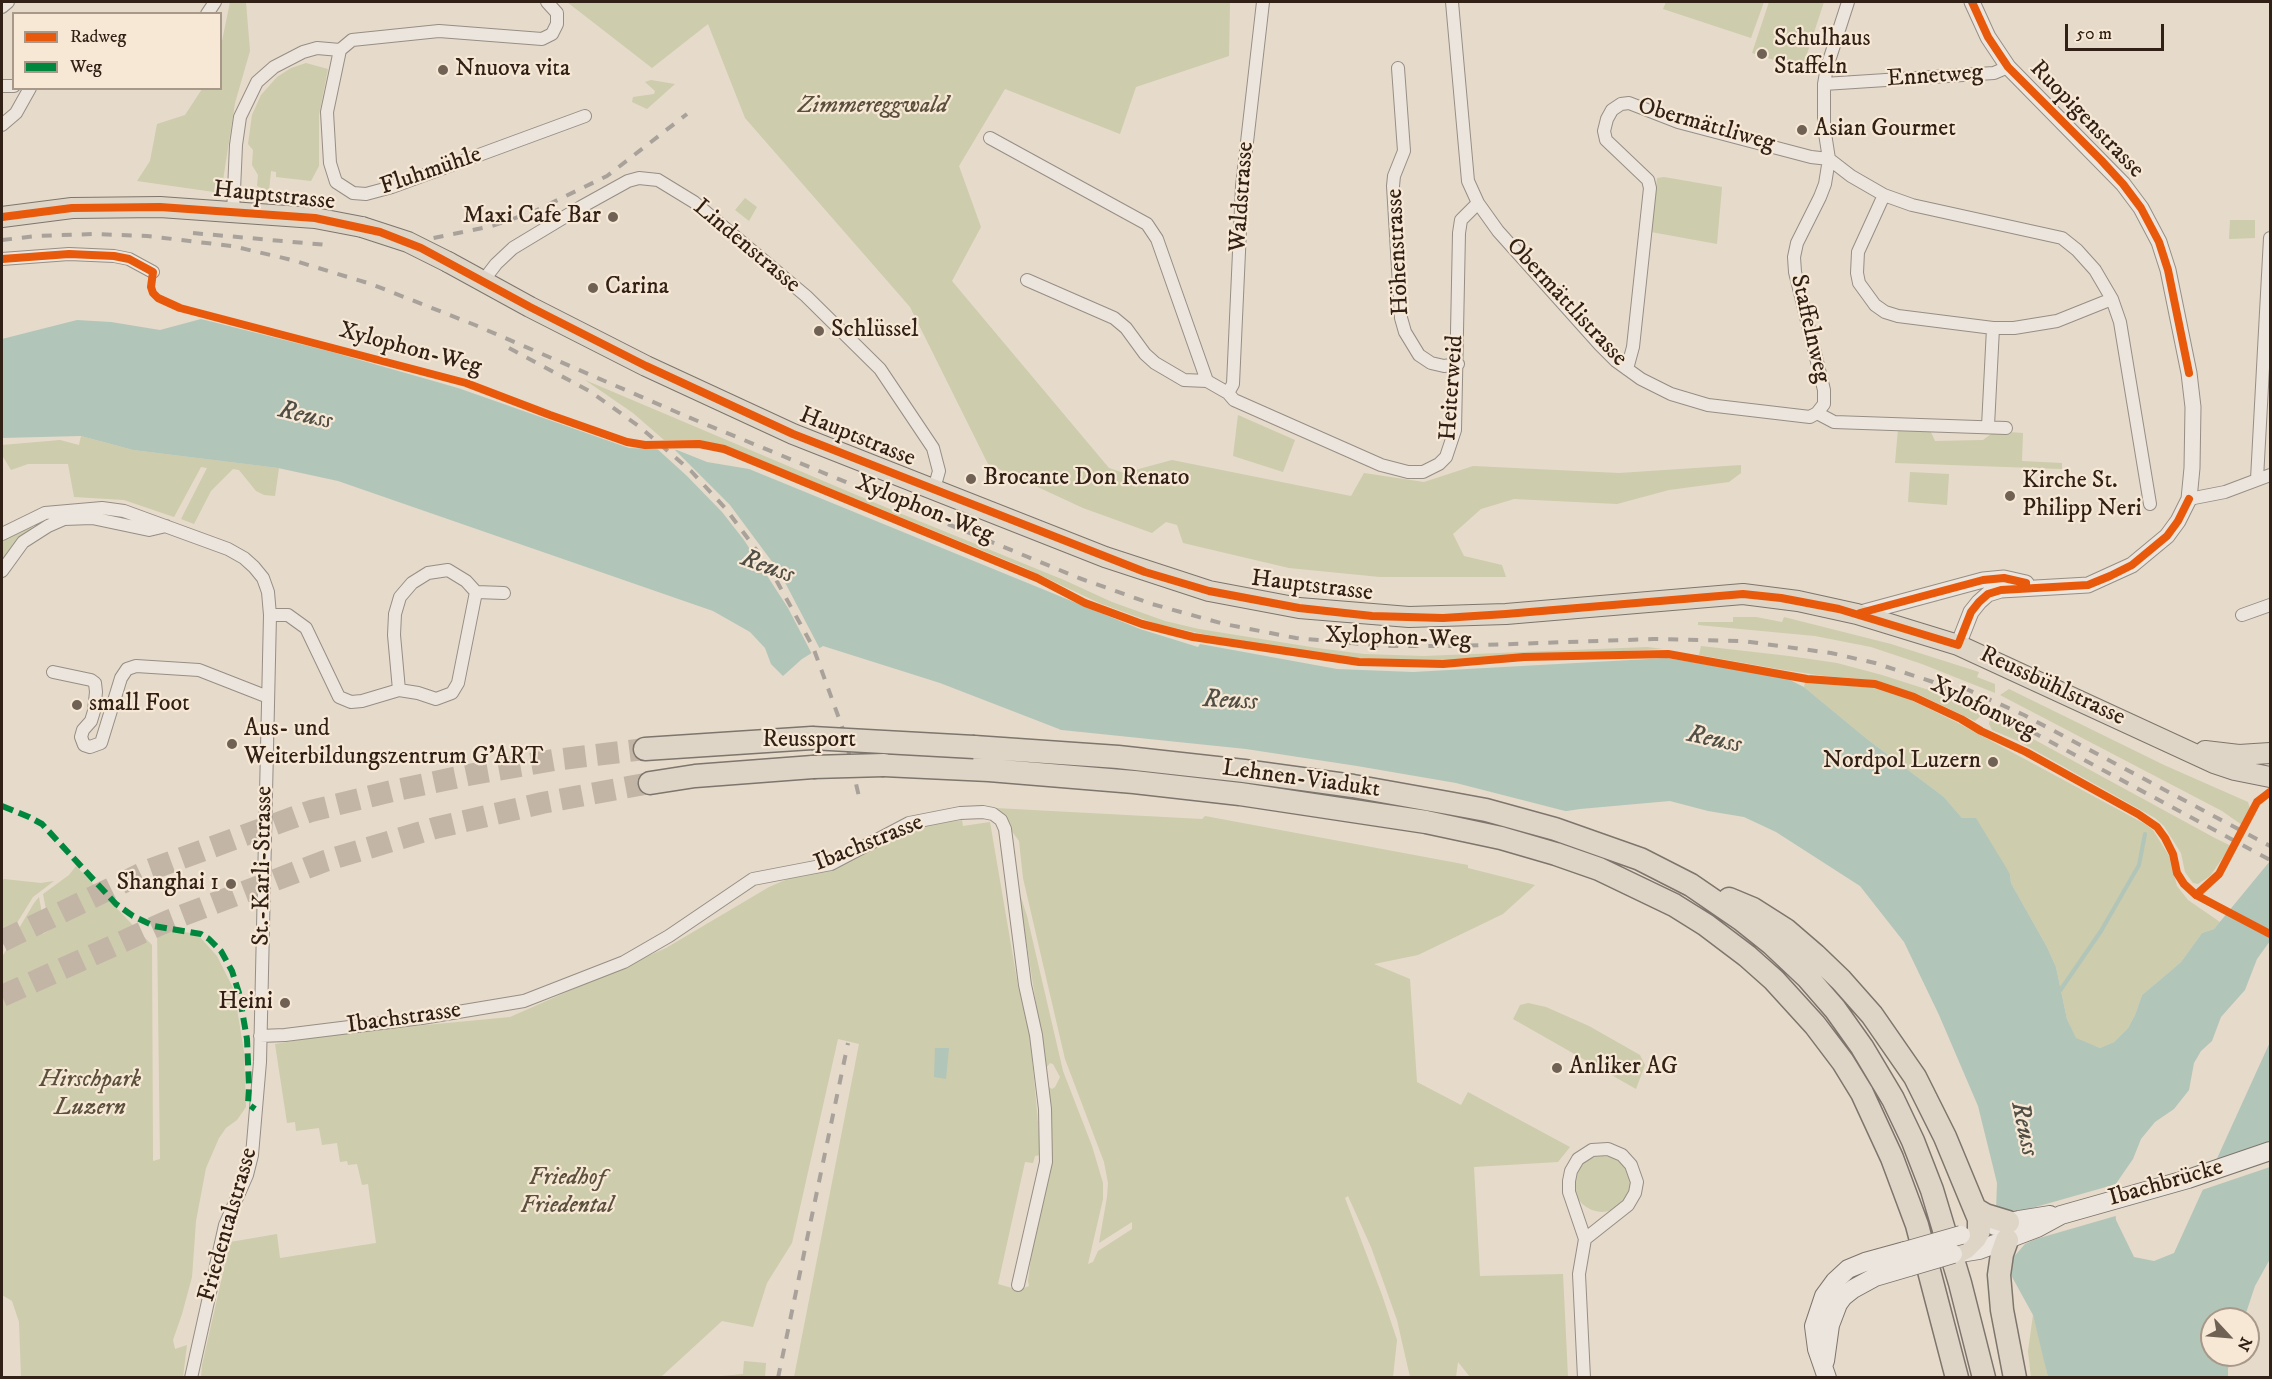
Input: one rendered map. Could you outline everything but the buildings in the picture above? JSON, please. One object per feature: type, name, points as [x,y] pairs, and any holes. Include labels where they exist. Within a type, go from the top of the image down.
[{"type":"highway","name":"Reussport","points":[[645,749],[812,738],[975,747]]},
{"type":"highway","name":"Lehnen-Viadukt","points":[[975,747],[1193,765],[1353,786],[1486,810],[1556,829],[1620,851],[1691,885]]},
{"type":"highway","points":[[650,783],[695,776],[813,767],[885,765],[989,770],[1134,782],[1240,794],[1426,822],[1501,838],[1556,854],[1630,883],[1674,905],[1706,925],[1774,980],[1822,1034],[1862,1093],[1892,1158],[1917,1225],[1957,1377]]},
{"type":"highway","points":[[1691,885],[1753,909],[1786,930],[1854,993],[1884,1030],[1915,1077],[1931,1108],[1976,1209],[1979,1219],[1969,1243],[1985,1259],[2002,1310]]},
{"type":"highway","points":[[1691,885],[1742,920],[1808,978],[1835,1009],[1881,1078],[1913,1141],[1932,1190],[1960,1283],[1983,1377]]},
{"type":"highway","points":[[1976,1209],[2012,1232],[2002,1254],[1999,1275],[2002,1310],[2015,1377]]},
{"type":"main road","name":"Hauptstrasse","points":[[2,217],[107,207],[160,207],[315,218],[364,228],[408,242],[554,320],[704,394],[793,434],[936,480],[1145,572],[1209,591],[1299,608],[1372,616],[1443,618],[1724,595]]},
{"type":"main road","name":"Reussbühlstrasse","points":[[1724,595],[1767,596],[1857,614],[1958,645],[2227,768],[2271,777]]},
{"type":"main road","points":[[2186,749],[2239,755],[2271,753]]},
{"type":"main road","name":"Ibachbrücke","points":[[1826,1373],[1817,1349],[1814,1326],[1820,1305],[1831,1285],[1848,1269],[1865,1262],[1907,1259],[2012,1232],[2035,1217],[2061,1215],[2188,1179],[2271,1151]]},
{"type":"street","points":[[2,7],[8,2]]},
{"type":"street","points":[[240,213],[236,145],[240,117],[257,82],[274,67],[296,55],[316,48],[340,50],[352,40],[439,31],[543,39],[552,34],[557,24],[557,13],[547,2]]},
{"type":"street","name":"Waldstrasse","points":[[1228,393],[1233,384],[1242,186],[1263,2]]},
{"type":"street","name":"Obermättlistrasse","points":[[1452,2],[1468,181],[1478,203],[1498,231],[1600,345],[1627,369],[1671,394],[1708,405],[1810,417],[1817,413],[1834,422],[2006,428]]},
{"type":"street","name":"Staffelnweg","points":[[1817,413],[1824,404],[1824,390],[1795,272],[1794,257],[1797,243],[1820,197],[1829,159],[1824,127],[1824,84],[1827,67],[1848,2]]},
{"type":"street","name":"Ruopigenstrasse","points":[[1972,2],[1988,37],[2008,67],[2123,184],[2141,208],[2159,242],[2168,270],[2189,373],[2193,407],[2189,499]]},
{"type":"street","name":"Fluhmühle","points":[[340,50],[327,112],[330,163],[336,182],[353,193],[366,194],[392,187],[585,116]]},
{"type":"street","name":"Ennetweg","points":[[1824,84],[1994,73],[2008,67]]},
{"type":"street","name":"Höhenstrasse","points":[[1398,68],[1404,151],[1394,176],[1393,186],[1401,318],[1404,332],[1419,355],[1431,363],[1444,366],[1458,364]]},
{"type":"street","points":[[2,125],[16,113],[29,90]]},
{"type":"street","name":"Obermättliweg","points":[[1627,369],[1633,346],[1650,188],[1648,180],[1606,140],[1604,131],[1612,110],[1621,104],[1629,103],[1678,122],[1811,157],[1829,159]]},
{"type":"street","points":[[990,138],[1147,224],[1157,239],[1207,381]]},
{"type":"street","points":[[1829,159],[1851,176],[1884,195],[1912,205],[2062,238],[2096,270],[2112,299],[2120,322],[2150,504]]},
{"type":"street","name":"Lindenstrasse","points":[[483,281],[496,264],[513,248],[581,207],[628,181],[639,178],[658,180],[694,202],[806,296],[880,369],[933,448],[936,480]]},
{"type":"street","points":[[1884,195],[1858,252],[1859,283],[1875,305],[1885,312],[1898,316],[1993,328],[2038,326],[2057,321],[2112,299]]},
{"type":"street","name":"Heiterweid","points":[[1027,280],[1114,318],[1126,328],[1155,363],[1184,380],[1207,381],[1228,393],[1234,400],[1381,465],[1408,472],[1423,472],[1439,464],[1450,449],[1455,430],[1459,233],[1461,220],[1478,203]]},
{"type":"street","points":[[2257,479],[2271,237]]},
{"type":"street","points":[[2,260],[69,254],[114,256],[129,259],[153,272]]},
{"type":"street","points":[[1988,426],[1993,328]]},
{"type":"street","points":[[1958,645],[1971,612],[1988,594],[2001,590],[2088,585],[2132,565],[2167,536],[2189,499],[2225,492],[2271,475]]},
{"type":"street","name":"St.-Karli-Strasse","points":[[2,534],[45,513],[102,508],[123,511],[228,549],[244,558],[262,578],[268,592],[270,615],[260,1036]]},
{"type":"street","points":[[2,571],[23,542],[64,519],[92,518],[149,530],[166,526]]},
{"type":"street","points":[[399,690],[394,635],[395,614],[400,597],[412,583],[428,573],[448,570],[466,581],[476,592],[504,593]]},
{"type":"street","points":[[1857,614],[1983,580],[2004,579],[2046,587]]},
{"type":"street","points":[[270,615],[288,615],[306,628],[339,697],[351,702],[362,701],[399,690],[436,699],[452,693],[458,683],[476,592]]},
{"type":"street","points":[[2242,615],[2271,604]]},
{"type":"street","points":[[53,672],[91,680],[95,683],[94,711],[81,737],[84,745],[90,747],[101,743],[123,674],[127,669],[136,666],[199,670],[268,697]]},
{"type":"street","name":"Ibachstrasse","points":[[260,1036],[410,1020],[524,1001],[624,962],[669,936],[753,879],[831,864],[909,823],[960,813],[993,814],[1001,820],[1005,830],[1025,985],[1036,1035],[1045,1109],[1046,1162],[1018,1285]]},
{"type":"street","name":"Friedentalstrasse","points":[[190,1377],[225,1225],[247,1175],[252,1155],[260,1036]]},
{"type":"street","points":[[1584,1239],[1622,1210],[1635,1193],[1637,1182],[1631,1165],[1622,1155],[1608,1149],[1600,1148],[1585,1154],[1578,1159],[1571,1171],[1569,1191],[1584,1239],[1579,1274],[1584,1377]]},
{"type":"green space","points":[[230,2],[246,2],[250,51],[235,103],[221,193],[137,181],[150,161],[157,124],[185,115],[201,90],[222,90],[222,41]]},
{"type":"green space","name":"Zimmereggwald","points":[[567,2],[1230,2],[1229,56],[1136,87],[1120,134],[1005,89],[959,166],[981,227],[952,281],[1109,468],[1124,473],[1172,460],[1351,496],[1364,473],[1424,482],[1473,466],[1619,473],[1741,465],[1741,473],[1729,482],[1669,490],[1617,504],[1514,499],[1481,509],[1453,534],[1464,556],[1502,565],[1506,577],[1380,577],[1289,568],[1183,543],[1177,525],[1166,522],[1152,533],[1083,508],[988,464],[910,307],[745,118],[708,24],[652,68]]},
{"type":"green space","points":[[1666,2],[1764,2],[1751,38],[1663,9]]},
{"type":"green space","points":[[1769,2],[1824,2],[1802,69],[1752,53]]},
{"type":"green space","points":[[306,63],[328,69],[319,115],[319,166],[311,181],[276,177],[276,172],[271,171],[269,191],[257,186],[258,175],[252,165],[253,150],[248,144],[252,115],[261,95],[277,77],[291,68]]},
{"type":"green space","points":[[651,80],[675,84],[647,109],[632,102],[633,97],[654,94],[655,91],[645,82]]},
{"type":"green space","points":[[1664,177],[1722,187],[1717,244],[1651,232],[1657,178]]},
{"type":"green space","points":[[745,198],[757,207],[749,221],[735,210]]},
{"type":"green space","points":[[2230,220],[2255,220],[2255,238],[2229,239]]},
{"type":"green space","points":[[585,380],[1112,602],[1165,621],[1199,629],[1364,654],[1424,656],[1647,647],[1663,649],[1431,661],[1343,658],[1157,624],[1099,603],[1023,567],[726,446],[698,440],[664,440],[633,413]]},
{"type":"green space","points":[[1238,415],[1295,440],[1283,472],[1233,456]]},
{"type":"green space","points":[[1898,429],[1930,430],[1935,441],[1983,440],[1995,431],[2023,433],[2022,461],[2062,463],[2062,469],[1895,463]]},
{"type":"green space","points":[[81,436],[133,450],[279,468],[275,496],[264,495],[256,491],[239,470],[233,469],[211,491],[194,524],[181,519],[207,468],[201,467],[174,517],[124,500],[74,497],[68,464],[28,464],[11,470],[2,455],[2,445],[60,440],[79,445]]},
{"type":"green space","points":[[1910,472],[1949,474],[1947,505],[1908,502]]},
{"type":"green space","points":[[35,524],[15,546],[2,561],[2,541]]},
{"type":"green space","points":[[1733,617],[1756,617],[1782,622],[1784,617],[1891,644],[1979,672],[1977,677],[1995,684],[1995,693],[1871,647],[1815,636],[1698,625],[1698,622],[1733,622]]},
{"type":"green space","points":[[1701,646],[1837,663],[1932,691],[1984,713],[1975,721],[1920,695],[1884,684],[1864,679],[1824,676],[1699,655]]},
{"type":"green space","points":[[1806,677],[1874,686],[1911,700],[2145,824],[2153,830],[2169,856],[2177,886],[2188,900],[2220,922],[2214,929],[2202,933],[2181,962],[2142,995],[2128,1028],[2114,1042],[2100,1048],[2076,1039],[2067,1019],[2056,967],[2011,883],[2010,874],[1944,797],[1867,739],[1804,687]]},
{"type":"green space","points":[[2009,689],[2164,765],[2248,802],[2250,809],[2242,825],[2222,811],[2000,695]]},
{"type":"green space","points":[[1991,716],[2231,846],[2210,876],[2198,884],[2193,883],[2185,872],[2181,853],[2164,826],[2155,818],[2018,741],[1992,730],[1989,724]]},
{"type":"green space","name":"Friedhof Friedental","points":[[995,808],[1202,819],[1205,816],[1468,865],[1468,868],[1535,885],[1503,914],[1418,955],[1374,964],[1410,979],[1417,1082],[1461,1105],[1468,1092],[1570,1147],[1558,1162],[1474,1167],[1480,1276],[1563,1274],[1568,1377],[1470,1377],[1458,1362],[1456,1377],[1410,1377],[1397,1320],[1371,1247],[1348,1196],[1345,1198],[1397,1340],[1393,1377],[794,1377],[859,1044],[838,1039],[792,1243],[767,1283],[753,1327],[722,1321],[661,1377],[201,1378],[230,1242],[277,1234],[280,1258],[376,1243],[368,1184],[362,1185],[357,1164],[348,1165],[347,1161],[340,1162],[337,1143],[322,1145],[319,1128],[296,1131],[295,1122],[287,1123],[275,1044],[342,1033],[510,1017],[666,948],[769,887],[906,828],[962,820],[963,826],[990,822],[1018,986],[1029,1024],[1041,1155],[1035,1156],[1033,1163],[1025,1162],[998,1284],[1019,1290],[1029,1286],[1031,1258],[1052,1155],[1047,1086],[1052,1089],[1055,1087],[1060,1077],[1053,1064],[1050,1063],[1046,1068],[1018,888],[1027,916],[1063,1071],[1092,1146],[1103,1183],[1103,1199],[1088,1264],[1093,1262],[1098,1251],[1132,1229],[1132,1222],[1099,1243],[1108,1183],[1104,1162],[1065,1059],[1023,878],[1019,841]]},
{"type":"green space","name":"Hirschpark Luzern","points":[[76,866],[152,945],[153,1161],[160,1159],[157,928],[197,934],[217,956],[234,990],[244,1052],[246,1107],[219,1138],[206,1168],[196,1221],[192,1277],[173,1340],[175,1349],[187,1345],[183,1377],[21,1377],[19,1322],[12,1301],[2,1295],[2,957],[39,897],[43,934],[50,930],[43,894],[69,875]]},
{"type":"green space","points":[[4,879],[41,883],[54,881],[33,897],[2,947],[2,881]]},
{"type":"green space","points":[[1528,1003],[1546,1007],[1589,1026],[1640,1055],[1645,1065],[1636,1089],[1513,1019],[1520,1005]]},
{"type":"green space","points":[[1602,1156],[1617,1161],[1625,1169],[1630,1184],[1625,1199],[1617,1207],[1602,1212],[1587,1207],[1579,1199],[1574,1184],[1579,1169],[1587,1161]]},
{"type":"green space","points":[[2033,1315],[2048,1377],[2031,1378],[2028,1351]]},
{"type":"green space","points":[[744,1361],[766,1363],[765,1377],[711,1377],[743,1374]]},
{"type":"water","name":"Reuss","points":[[201,319],[332,352],[458,388],[629,448],[677,450],[707,462],[749,469],[1140,629],[1198,647],[1200,644],[1337,669],[1413,672],[1667,658],[1786,678],[1804,687],[1867,739],[1944,797],[1962,818],[1976,818],[2010,874],[2011,883],[2047,947],[2056,967],[2067,1019],[2076,1038],[2100,1048],[2114,1042],[2128,1028],[2142,995],[2181,962],[2202,933],[2214,929],[2270,861],[2270,941],[2257,959],[2245,990],[2221,1017],[2212,1041],[2201,1051],[2194,1063],[2189,1090],[2174,1109],[2155,1122],[2141,1139],[2133,1159],[2113,1188],[2116,1220],[2134,1257],[2154,1261],[2174,1253],[2270,1042],[2270,1259],[2255,1286],[2248,1307],[2200,1307],[2200,1367],[2229,1367],[2228,1377],[2048,1377],[2033,1315],[2006,1266],[1995,1239],[1997,1183],[1978,1106],[1939,1015],[1904,942],[1860,886],[1776,832],[1744,817],[1670,801],[1580,809],[1456,828],[1099,766],[1059,729],[940,683],[823,646],[802,659],[783,676],[771,664],[765,648],[750,632],[713,611],[338,481],[278,468],[133,450],[81,436],[2,438],[2,339],[77,320],[111,322],[160,330]]},
{"type":"water","points":[[935,1048],[949,1048],[946,1079],[934,1077]]},
{"type":"pier","points":[[654,446],[672,447],[730,505],[779,571],[821,651],[813,656],[788,608],[744,540],[722,512]]},
{"type":"pier","points":[[1052,729],[1246,749],[1357,766],[1456,783],[1573,813],[1456,831],[1281,812],[1098,769]]},
{"type":"pier","points":[[2270,1141],[2270,1167],[2199,1191],[2212,1162]]},
{"type":"pier","points":[[2120,1183],[2116,1189],[2119,1215],[2036,1239],[2025,1244],[2012,1259],[1992,1240],[1993,1207],[2008,1211],[2025,1210]]},
{"type":"waterway","points":[[2057,995],[2101,931],[2139,865],[2145,834]]},
{"type":"tunnel","points":[[2,941],[149,870],[311,811],[468,775],[554,760],[645,749]]},
{"type":"tunnel","points":[[2,996],[168,921],[325,861],[435,828],[542,803],[650,783]]},
{"type":"railway","points":[[414,242],[492,226],[533,212],[607,176],[687,114]]},
{"type":"railway","points":[[193,233],[327,245]]},
{"type":"railway","points":[[2,240],[93,234],[147,236],[232,246],[292,260],[371,284],[475,325],[688,417],[1079,578],[1152,604],[1224,624],[1296,638],[1383,646],[1456,646],[1653,639],[1743,641],[1831,653],[1875,663],[1933,682],[1988,708],[2270,860]]},
{"type":"railway","points":[[509,348],[591,392],[640,427],[691,471],[726,509],[769,567],[813,647],[844,732],[860,801]]},
{"type":"railway","points":[[1964,688],[2024,715],[2270,846]]},
{"type":"railway","points":[[778,1378],[848,1043]]},
{"type":"marked path","points":[[2,806],[42,824],[116,904],[133,916],[154,926],[201,934],[221,951],[232,971],[239,993],[247,1039],[248,1104],[255,1109]]},
{"type":"cycle path","points":[[1972,2],[1988,37],[2008,67],[2101,160],[2141,208],[2159,242],[2168,270],[2189,373]]},
{"type":"cycle path","name":"Xylophon-Weg","points":[[2,217],[72,208],[160,207],[315,218],[380,232],[421,248],[646,366],[793,434],[1145,572],[1209,591],[1299,608],[1372,616],[1443,618],[1743,594],[1781,598],[1839,609],[1958,645],[1971,612],[1988,594],[2001,590],[2088,585],[2110,576],[2132,565],[2167,536],[2189,499]]},
{"type":"cycle path","name":"Xylophon-Weg","points":[[2,259],[69,254],[129,259],[153,272],[151,287],[158,298],[180,308],[466,383],[627,442],[645,445],[699,444],[724,449],[1037,578],[1085,603],[1142,624],[1193,637],[1359,662],[1443,664],[1524,657],[1668,654],[1807,679],[1875,684],[1914,697],[1961,719],[2138,814],[2157,827],[2165,838],[2173,854],[2177,873],[2184,884],[2196,895],[2270,934]]},
{"type":"cycle path","points":[[1860,613],[1983,580],[2004,578],[2026,583]]},
{"type":"cycle path","points":[[2196,895],[2219,874],[2257,802],[2270,792]]},
{"type":"place","name":"Schulhaus Staffeln","points":[[1762,54]]},
{"type":"place","name":"Nnuova vita","points":[[443,70]]},
{"type":"place","name":"Asian Gourmet","points":[[1802,130]]},
{"type":"place","name":"Maxi Cafe Bar","points":[[613,217]]},
{"type":"place","name":"Carina","points":[[593,288]]},
{"type":"place","name":"Schlüssel","points":[[819,331]]},
{"type":"place","name":"Brocante Don Renato","points":[[971,479]]},
{"type":"place","name":"Kirche St. Philipp Neri","points":[[2010,496]]},
{"type":"place","name":"small Foot","points":[[77,705]]},
{"type":"place","name":"Aus- und Weiterbildungszentrum G'ART","points":[[232,744]]},
{"type":"place","name":"Nordpol Luzern","points":[[1993,762]]},
{"type":"place","name":"Shanghai 1","points":[[231,884]]},
{"type":"place","name":"Heini","points":[[285,1003]]},
{"type":"place","name":"Anliker AG","points":[[1557,1068]]}]
